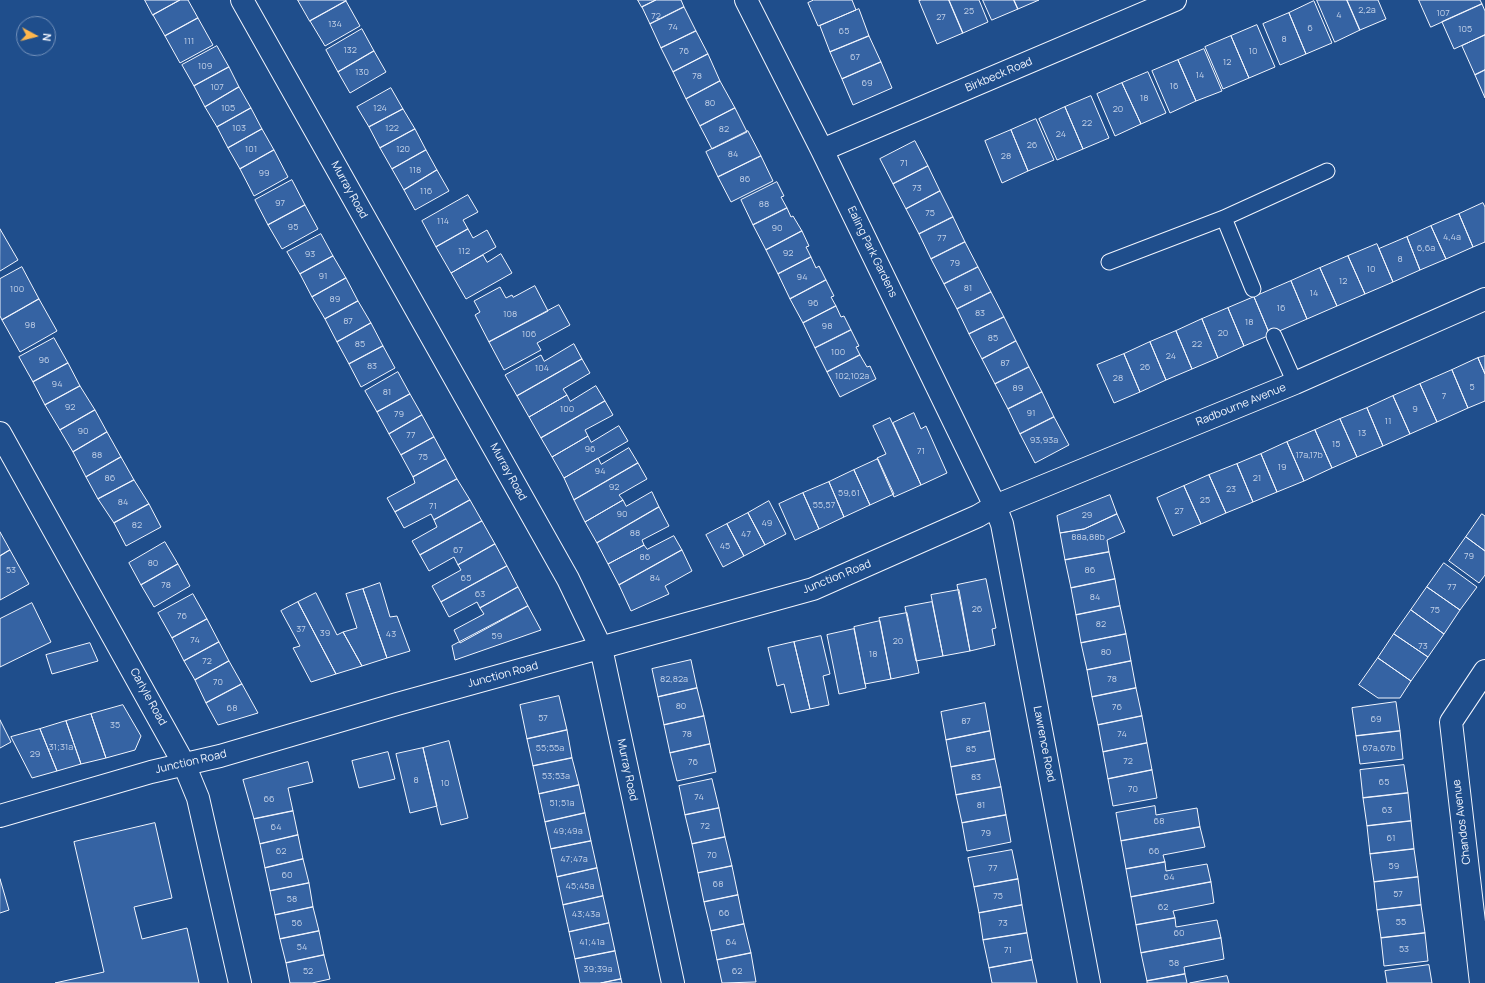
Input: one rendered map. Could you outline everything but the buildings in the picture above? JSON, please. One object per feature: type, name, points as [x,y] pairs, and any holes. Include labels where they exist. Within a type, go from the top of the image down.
[{"type":"street","name":"Murray Road","points":[[242,0],[568,579],[601,648],[673,983]]},
{"type":"street","name":"Ealing Park Gardens","points":[[746,0],[822,150],[995,506]]},
{"type":"street","name":"Birkbeck Road","points":[[822,150],[1175,0]]},
{"type":"street","name":"Radbourne Avenue","points":[[995,506],[1295,383],[1485,299]]},
{"type":"street","name":"Carlyle Road","points":[[0,432],[184,764],[198,798],[240,983]]},
{"type":"street","name":"Junction Road","points":[[0,816],[152,772],[220,756],[397,704],[813,589],[978,516],[995,506]]},
{"type":"street","name":"Lawrence Road","points":[[995,506],[1002,524],[1089,983]]},
{"type":"street","name":"Chandos Avenue","points":[[1480,983],[1450,722],[1485,671]]},
{"type":"lane","points":[[1109,262],[1224,218],[1327,171]]},
{"type":"lane","points":[[1224,218],[1254,289]]},
{"type":"lane","points":[[1274,336],[1295,383]]}]
